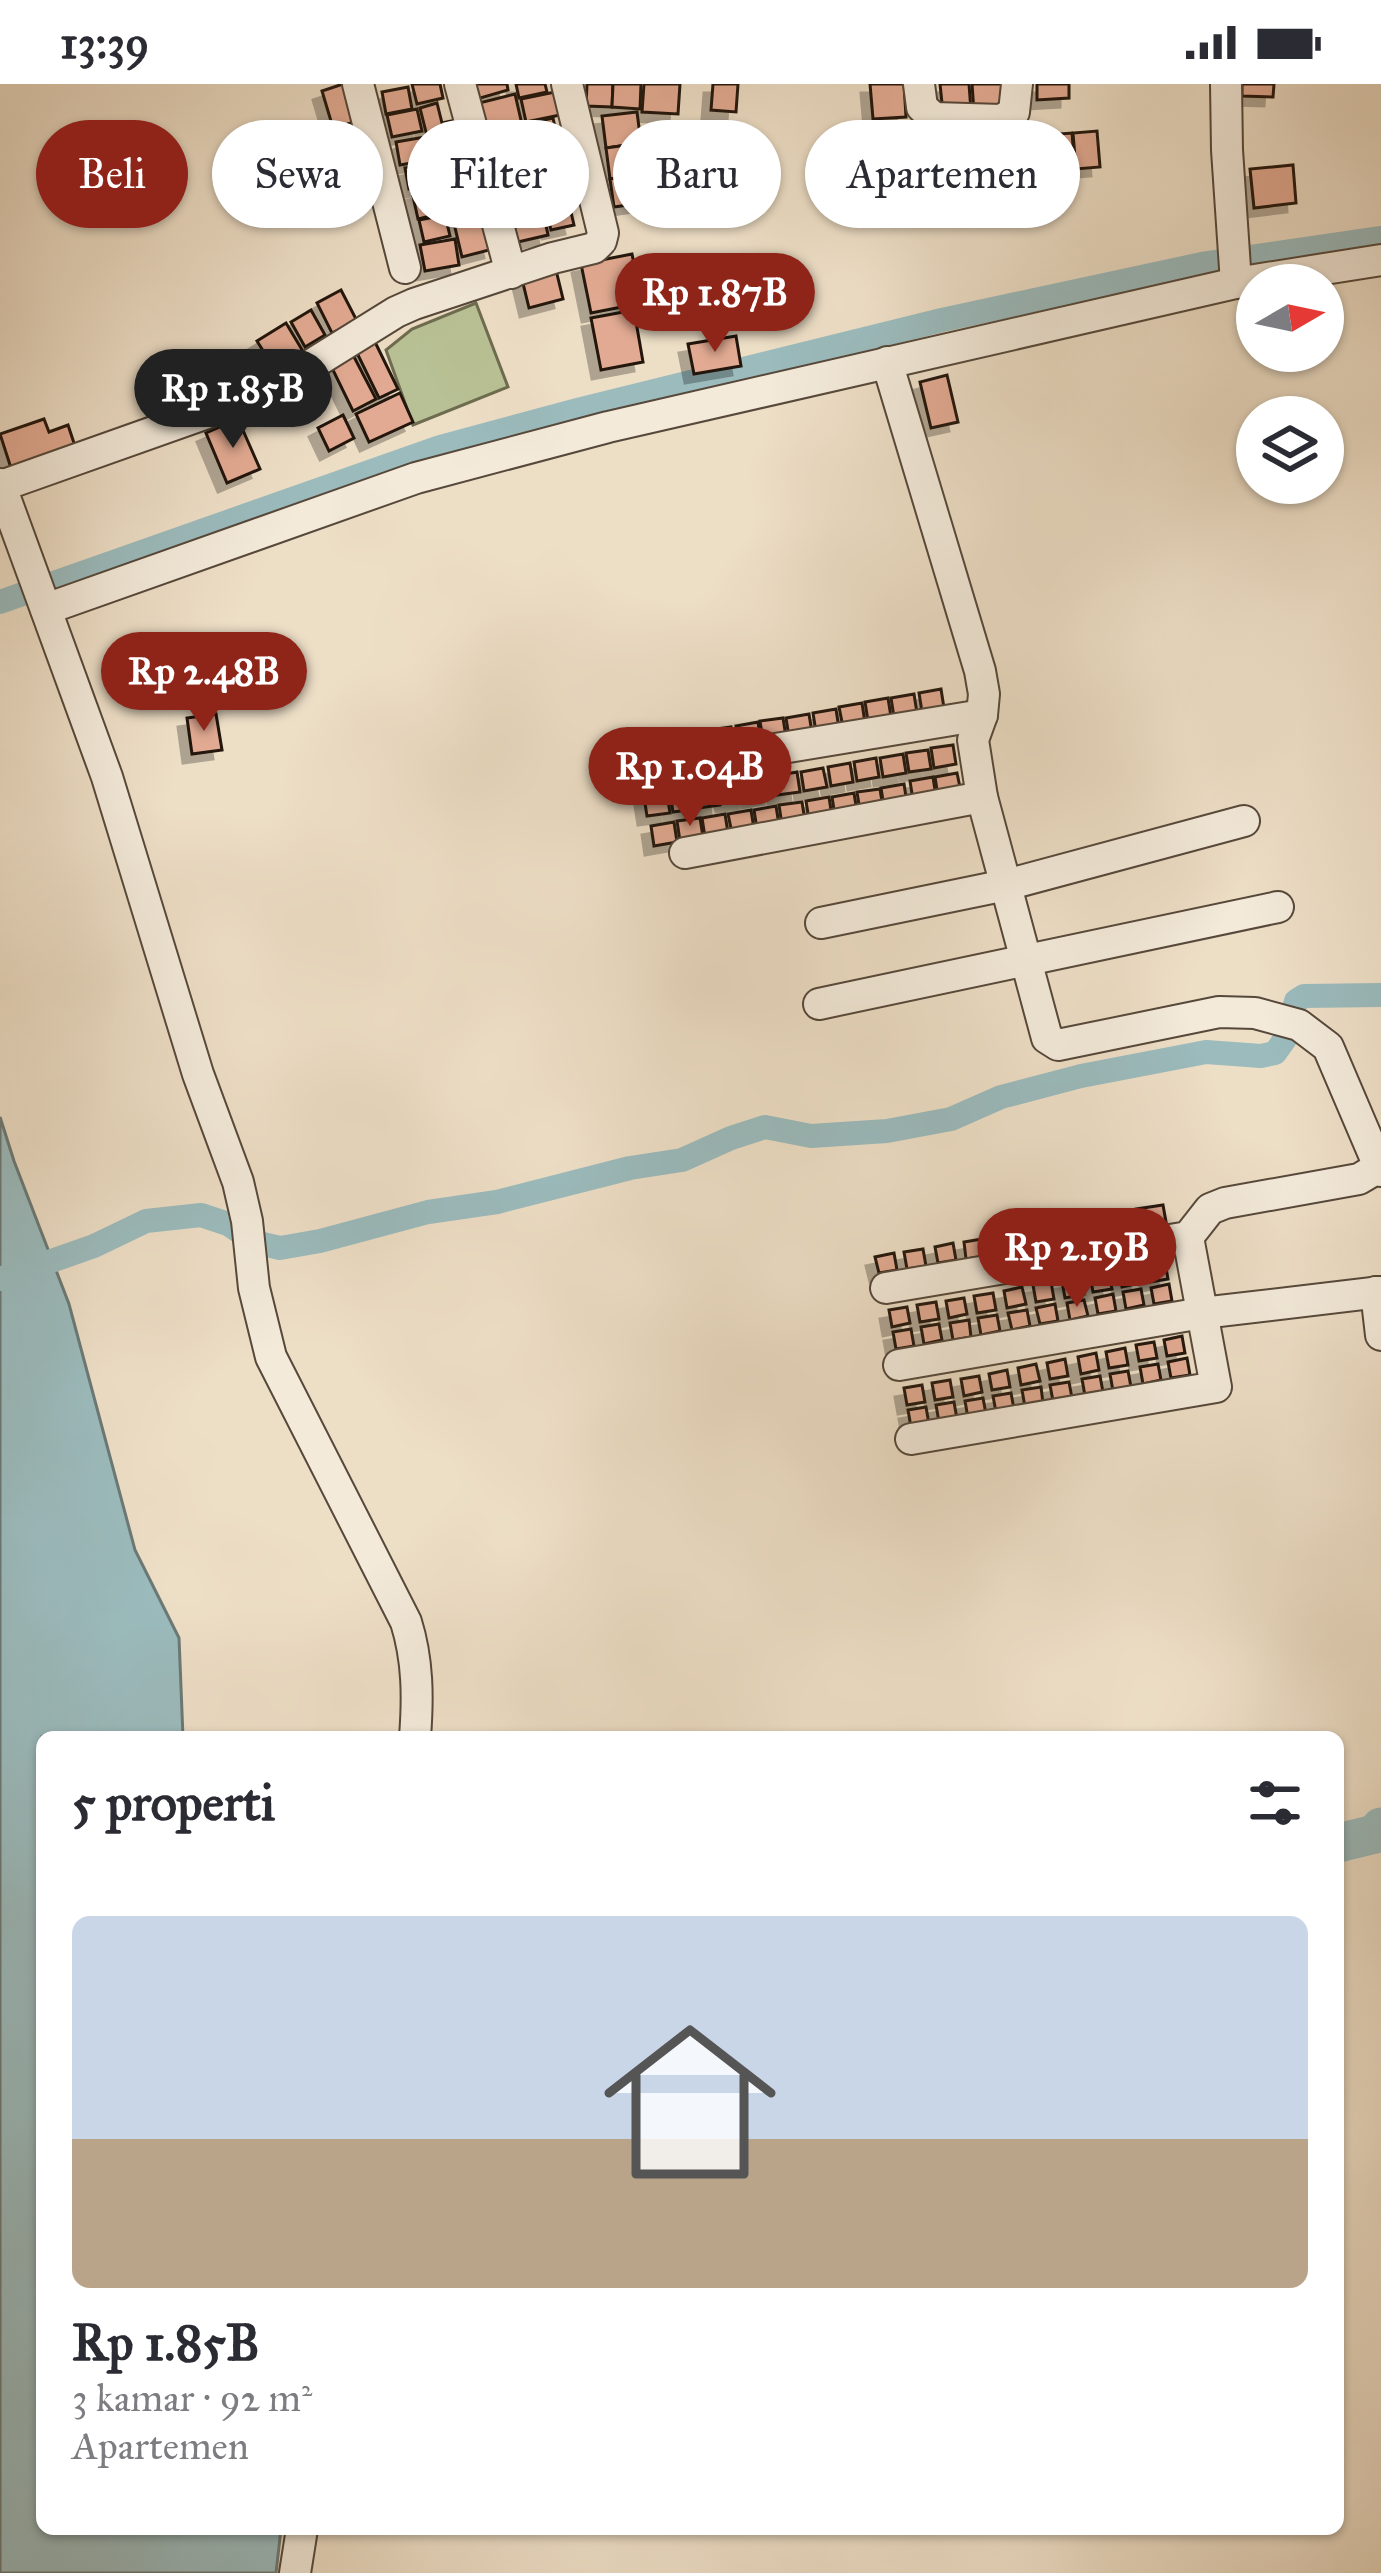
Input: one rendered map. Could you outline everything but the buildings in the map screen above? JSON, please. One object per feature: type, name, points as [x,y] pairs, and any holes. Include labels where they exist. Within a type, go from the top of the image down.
[{"type":"street","points":[[358,84],[405,268]]},
{"type":"street","points":[[460,84],[511,273]]},
{"type":"street","points":[[416,1731],[415,1662],[406,1622],[271,1357],[254,1288],[248,1221],[238,1181],[198,1074],[107,777],[0,485],[238,404],[299,374],[396,312],[594,248],[603,233],[567,84]]},
{"type":"street","points":[[919,84],[922,107],[940,120],[1011,116],[1016,84]]},
{"type":"street","points":[[40,594],[416,478],[608,427],[1236,277],[1226,84]]},
{"type":"street","points":[[1344,264],[1381,260]]},
{"type":"street","points":[[886,1288],[1188,1237],[1210,1209],[1226,1203],[1359,1179],[1380,1169],[1328,1047],[1287,1021],[1256,1013],[1219,1012],[1058,1045],[1048,1038],[982,797],[973,740],[982,715],[980,671],[887,362]]},
{"type":"street","points":[[661,768],[982,715]]},
{"type":"street","points":[[685,853],[982,797]]},
{"type":"street","points":[[821,923],[1006,885],[1244,821]]},
{"type":"street","points":[[819,1004],[1278,908]]},
{"type":"street","points":[[911,1439],[1216,1387],[1188,1237]]},
{"type":"street","points":[[899,1365],[1202,1313],[1378,1292],[1381,1335]]},
{"type":"street","points":[[295,2573],[301,2535]]},
{"type":"green space","points":[[476,303],[508,387],[413,425],[386,350],[412,329]]},
{"type":"water","points":[[0,1117],[69,1304],[135,1550],[179,1638],[183,1731],[36,1731],[36,2535],[280,2535],[276,2573],[0,2573]]},
{"type":"waterway","points":[[0,602],[440,447],[577,410],[942,320],[1202,264],[1381,238]]},
{"type":"waterway","points":[[0,1279],[94,1246],[146,1221],[201,1215],[228,1224],[254,1242],[280,1248],[682,1160],[765,1127],[811,1136],[887,1131],[951,1119],[1001,1097],[1081,1076],[1206,1052],[1261,1056],[1275,1053],[1285,1039],[1296,1001],[1304,996],[1381,995]]},
{"type":"waterway","points":[[1344,1842],[1375,1834],[1381,1827]]}]
